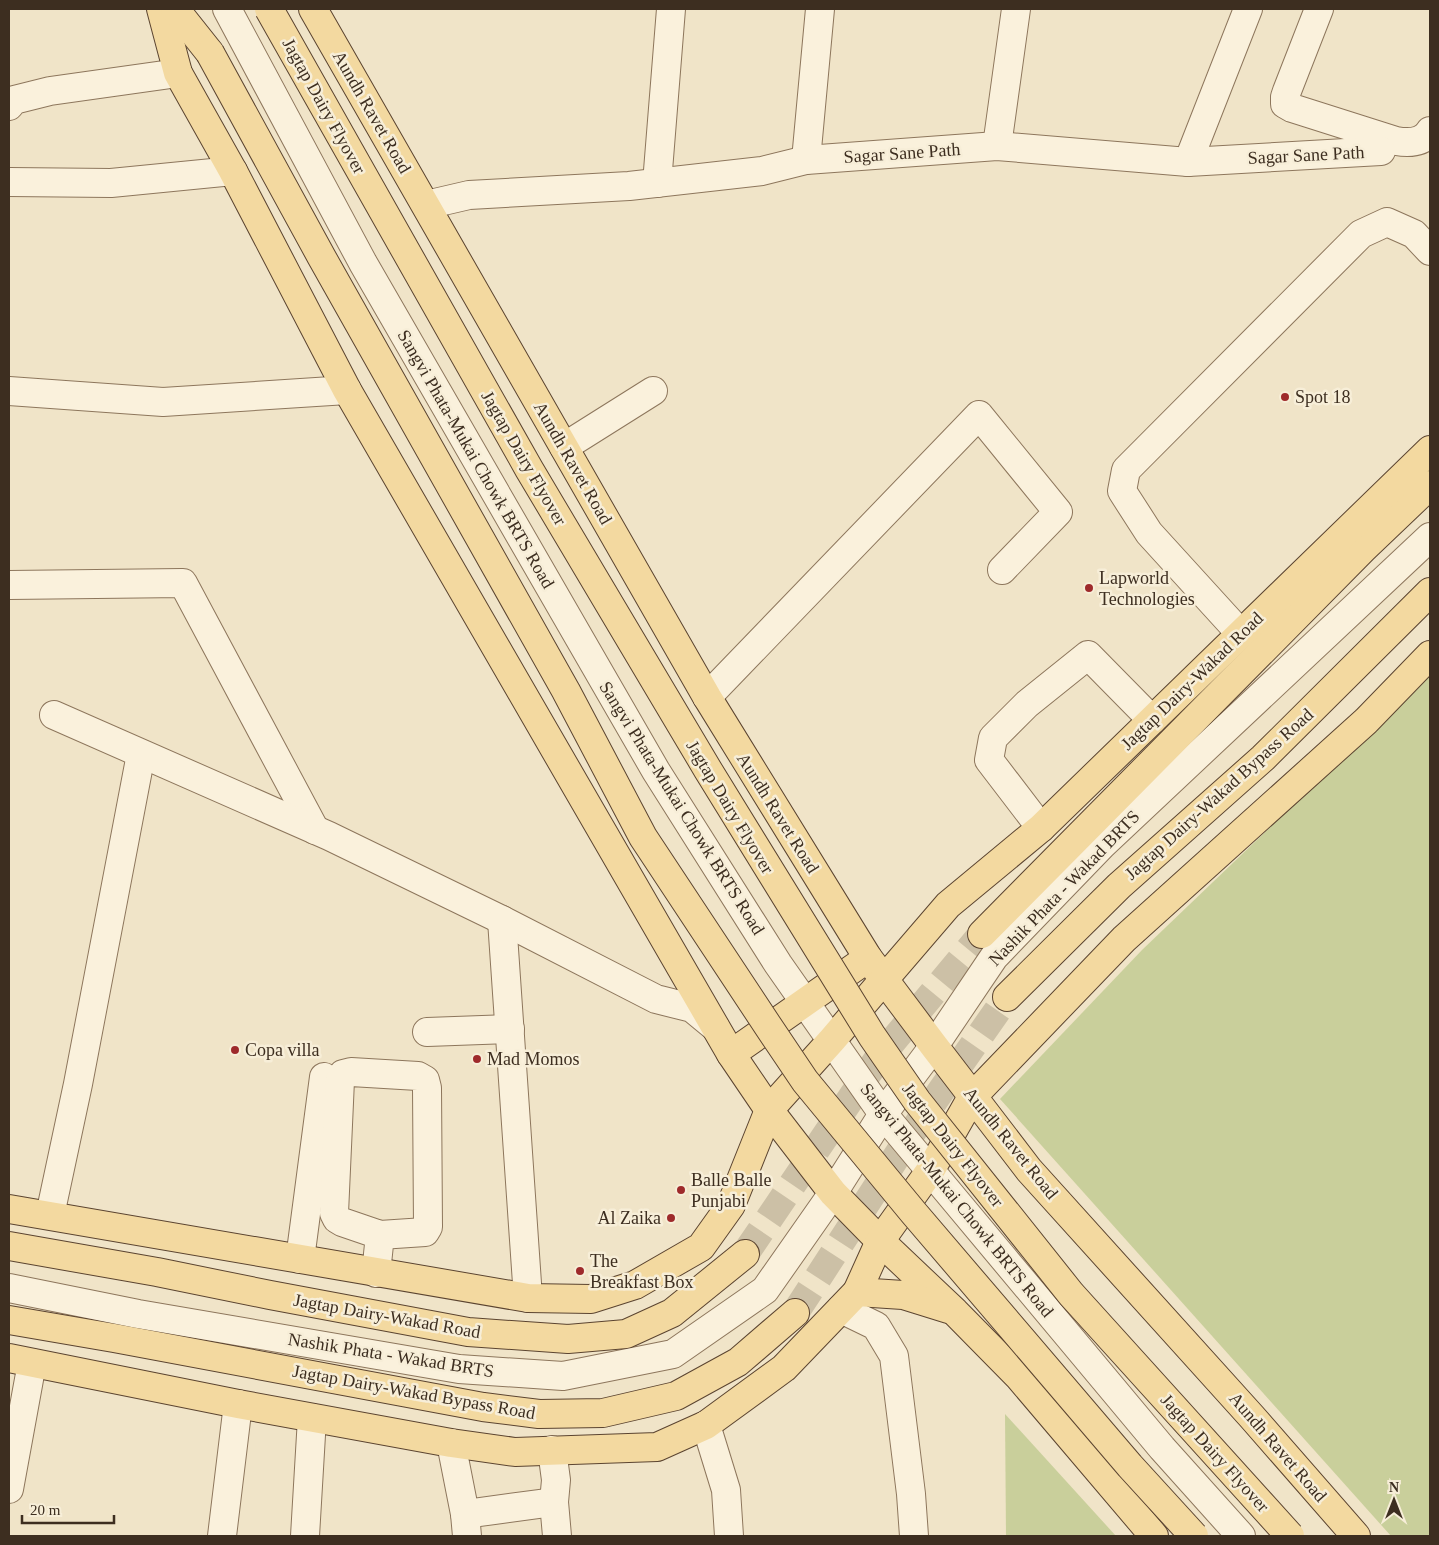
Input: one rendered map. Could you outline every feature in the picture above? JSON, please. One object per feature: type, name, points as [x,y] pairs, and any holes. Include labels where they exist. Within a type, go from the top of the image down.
[{"type":"main road","points":[[161,9],[178,73],[233,171],[347,390],[731,1054],[769,1110],[833,1193],[1019,1377],[1154,1536]]},
{"type":"main road","points":[[175,9],[210,53],[321,256],[566,691],[643,837],[768,1026],[805,1081],[913,1212],[1130,1466],[1194,1536]]},
{"type":"main road","name":"Jagtap Dairy Flyover","points":[[269,9],[529,469],[708,770],[872,1036],[917,1101],[1071,1294],[1290,1536]]},
{"type":"main road","name":"Aundh Ravet Road","points":[[313,9],[706,697],[868,958],[1029,1170],[1252,1417],[1356,1536]]},
{"type":"main road","name":"Jagtap Dairy-Wakad Road","points":[[769,1110],[948,905],[1041,828],[1430,450]]},
{"type":"main road","name":"Jagtap Dairy-Wakad Road","points":[[982,934],[1349,563],[1430,485]]},
{"type":"main road","name":"Jagtap Dairy-Wakad Bypass Road","points":[[1007,997],[1119,886],[1263,758],[1430,592]]},
{"type":"main road","points":[[20,1361],[312,1418],[451,1443],[515,1452],[657,1447],[706,1425],[784,1368],[849,1300],[880,1241],[930,1171],[972,1096],[1124,939],[1366,721],[1430,655]]},
{"type":"main road","points":[[731,1054],[868,958]]},
{"type":"main road","points":[[9,1209],[528,1298],[591,1299],[635,1285],[701,1247],[731,1205],[769,1110]]},
{"type":"main road","name":"Jagtap Dairy-Wakad Road","points":[[9,1246],[157,1272],[468,1332],[568,1339],[626,1334],[672,1313],[745,1254]]},
{"type":"main road","points":[[849,1300],[903,1295],[955,1312]]},
{"type":"main road","name":"Jagtap Dairy-Wakad Bypass Road","points":[[9,1320],[483,1407],[539,1414],[602,1413],[676,1396],[738,1362],[795,1313]]},
{"type":"street","name":"Sangvi Phata-Mukai Chowk BRTS Road","points":[[227,9],[363,263],[656,771],[768,947],[883,1114],[1162,1448],[1241,1536]]},
{"type":"street","points":[[658,183],[670,9]]},
{"type":"street","points":[[806,160],[820,9]]},
{"type":"street","points":[[997,146],[1016,9]]},
{"type":"street","points":[[1188,162],[1248,9]]},
{"type":"street","points":[[1319,9],[1287,91],[1285,104],[1292,108],[1396,141],[1410,143],[1427,136],[1430,131]]},
{"type":"street","points":[[9,106],[14,100],[50,91],[178,73]]},
{"type":"street","name":"Sagar Sane Path","points":[[426,205],[469,195],[629,186],[762,171],[806,160],[997,146],[1188,162],[1381,150]]},
{"type":"street","points":[[9,176],[111,183],[233,171]]},
{"type":"street","points":[[1241,634],[1149,533],[1122,491],[1126,470],[1361,234],[1387,222],[1414,234],[1430,251]]},
{"type":"street","points":[[9,391],[163,402],[347,390]]},
{"type":"street","points":[[564,447],[653,391]]},
{"type":"street","points":[[706,697],[979,415],[1058,512],[1002,570]]},
{"type":"street","name":"Nashik Phata - Wakad BRTS","points":[[9,1288],[138,1314],[459,1369],[563,1376],[673,1354],[765,1290],[833,1193],[883,1114],[934,1046],[994,957],[1102,845],[1430,537]]},
{"type":"street","points":[[9,585],[183,583],[315,830]]},
{"type":"street","points":[[1041,828],[989,760],[993,738],[1027,704],[1088,655],[1152,720]]},
{"type":"street","points":[[54,715],[315,830],[502,920],[656,999],[692,1008],[715,1027]]},
{"type":"street","points":[[50,1215],[78,1084],[141,754]]},
{"type":"street","points":[[502,920],[528,1298]]},
{"type":"street","points":[[427,1032],[510,1029]]},
{"type":"street","points":[[300,1259],[326,1066]]},
{"type":"street","points":[[351,1072],[418,1076],[425,1080],[427,1088],[428,1227],[425,1232],[380,1235],[342,1222],[337,1219],[334,1213],[340,1080],[343,1074],[351,1072]]},
{"type":"street","points":[[376,1273],[380,1235]]},
{"type":"street","points":[[849,1300],[876,1326],[894,1356],[911,1494],[914,1536]]},
{"type":"street","points":[[9,1489],[20,1361]]},
{"type":"street","points":[[222,1536],[238,1404]]},
{"type":"street","points":[[305,1536],[312,1418]]},
{"type":"street","points":[[706,1425],[726,1490],[729,1536]]},
{"type":"street","points":[[451,1443],[466,1525],[554,1502]]},
{"type":"street","points":[[552,1450],[556,1480],[554,1502],[557,1536]]},
{"type":"green space","points":[[1430,674],[1430,1536],[1391,1536],[1000,1099],[1142,950]]},
{"type":"green space","points":[[1005,1414],[1116,1536],[1006,1536]]},
{"type":"tunnel","points":[[745,1254],[877,1060],[982,934]]},
{"type":"tunnel","points":[[795,1313],[915,1128],[1007,997]]},
{"type":"place","name":"Spot 18","points":[[1285,397]]},
{"type":"place","name":"Lapworld Technologies","points":[[1089,588]]},
{"type":"place","name":"Copa villa","points":[[235,1050]]},
{"type":"place","name":"Mad Momos","points":[[477,1059]]},
{"type":"place","name":"Balle Balle Punjabi","points":[[681,1190]]},
{"type":"place","name":"Al Zaika","points":[[671,1218]]},
{"type":"place","name":"The Breakfast Box","points":[[580,1271]]}]
